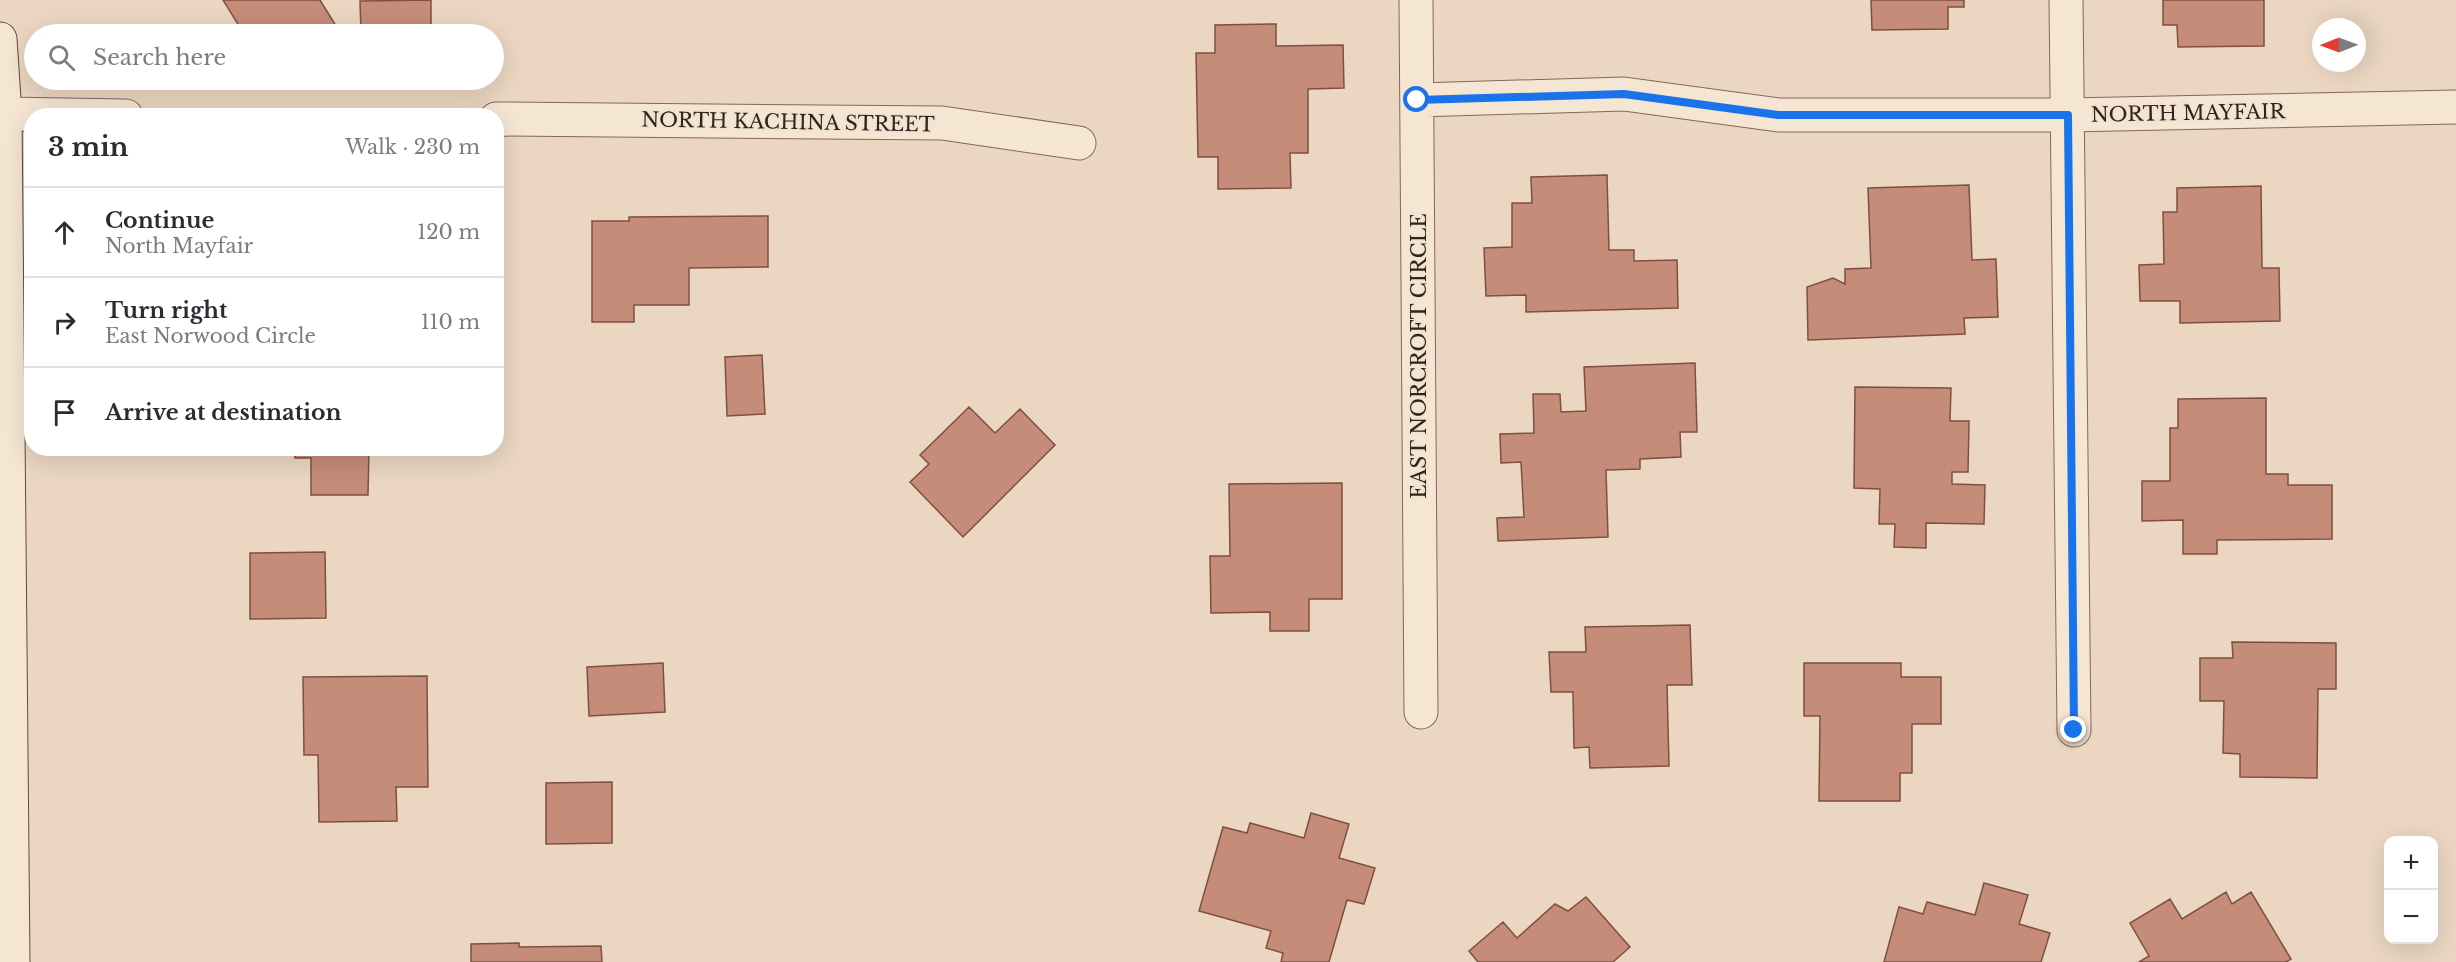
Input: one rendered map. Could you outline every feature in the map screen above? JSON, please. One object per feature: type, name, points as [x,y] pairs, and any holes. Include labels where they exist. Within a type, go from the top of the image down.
[{"type":"street","name":"EAST NORCROFT CIRCLE","points":[[1416,0],[1421,712]]},
{"type":"street","points":[[2066,0],[2074,730]]},
{"type":"street","points":[[0,39],[5,114],[4,526],[13,962]]},
{"type":"street","name":"NORTH MAYFAIR","points":[[1417,100],[1624,94],[1778,115],[2068,115],[2456,107]]},
{"type":"street","points":[[5,114],[24,114]]},
{"type":"street","name":"NORTH KACHINA STREET","points":[[504,119],[942,123],[1079,143]]},
{"type":"building","points":[[223,0],[320,0],[335,24],[238,24]]},
{"type":"building","points":[[431,0],[431,24],[361,24],[360,1]]},
{"type":"building","points":[[1871,0],[1964,0],[1964,7],[1948,7],[1948,29],[1872,30]]},
{"type":"building","points":[[2163,0],[2264,0],[2264,46],[2178,47],[2177,25],[2163,25]]},
{"type":"building","points":[[1276,24],[1276,46],[1343,45],[1344,88],[1308,89],[1308,153],[1290,153],[1291,188],[1218,189],[1218,157],[1198,157],[1196,53],[1215,53],[1215,25]]},
{"type":"building","points":[[1607,175],[1609,250],[1634,250],[1634,261],[1677,260],[1678,308],[1526,312],[1526,295],[1486,296],[1484,248],[1512,247],[1512,203],[1532,203],[1531,177]]},
{"type":"building","points":[[1969,185],[1972,260],[1996,259],[1998,317],[1964,318],[1965,334],[1808,340],[1807,287],[1833,278],[1845,284],[1845,269],[1871,268],[1868,188]]},
{"type":"building","points":[[2261,186],[2262,268],[2279,268],[2280,321],[2180,323],[2180,301],[2140,301],[2139,265],[2164,264],[2163,212],[2177,212],[2177,188]]},
{"type":"building","points":[[768,216],[768,267],[689,268],[689,305],[634,305],[634,322],[592,322],[592,221],[629,221],[629,217]]},
{"type":"building","points":[[762,355],[765,414],[727,416],[725,357]]},
{"type":"building","points":[[1695,363],[1697,432],[1680,432],[1681,457],[1640,459],[1640,469],[1606,470],[1608,537],[1498,541],[1497,518],[1524,517],[1521,462],[1501,463],[1500,434],[1534,433],[1533,394],[1560,394],[1561,412],[1586,411],[1584,367]]},
{"type":"building","points":[[1855,387],[1951,388],[1950,421],[1969,421],[1968,472],[1952,472],[1952,484],[1985,485],[1984,524],[1926,523],[1926,548],[1894,547],[1895,524],[1879,524],[1880,489],[1854,488]]},
{"type":"building","points":[[2266,398],[2266,474],[2288,474],[2288,485],[2332,485],[2332,539],[2217,540],[2217,554],[2183,554],[2183,520],[2142,521],[2142,481],[2170,481],[2170,428],[2178,428],[2178,399]]},
{"type":"building","points":[[969,407],[995,433],[1020,409],[1055,445],[963,537],[910,482],[929,464],[920,455]]},
{"type":"building","points":[[295,456],[369,456],[368,495],[311,495],[311,458],[295,458]]},
{"type":"building","points":[[1342,483],[1342,599],[1309,599],[1309,631],[1270,631],[1270,612],[1211,613],[1210,556],[1230,556],[1229,484]]},
{"type":"building","points":[[325,552],[326,618],[250,619],[250,553]]},
{"type":"building","points":[[1690,625],[1692,685],[1667,685],[1669,766],[1590,768],[1589,747],[1574,748],[1573,692],[1551,692],[1549,652],[1586,652],[1585,627]]},
{"type":"building","points":[[2232,642],[2336,643],[2336,689],[2318,689],[2317,778],[2240,777],[2240,754],[2223,753],[2224,701],[2200,701],[2200,658],[2233,658]]},
{"type":"building","points":[[663,663],[665,712],[589,716],[587,667]]},
{"type":"building","points":[[1804,663],[1901,663],[1901,677],[1941,677],[1941,724],[1912,724],[1912,773],[1900,773],[1900,801],[1819,801],[1820,716],[1804,716]]},
{"type":"building","points":[[427,676],[428,787],[396,787],[397,821],[319,822],[318,755],[304,755],[303,677]]},
{"type":"building","points":[[612,782],[612,843],[546,844],[546,783]]},
{"type":"building","points":[[1311,813],[1349,824],[1339,858],[1375,868],[1364,904],[1347,900],[1329,962],[1281,962],[1283,953],[1266,948],[1271,931],[1199,911],[1223,827],[1247,833],[1250,823],[1304,838]]},
{"type":"building","points":[[1984,883],[2028,895],[2019,924],[2050,933],[2041,962],[1884,962],[1899,907],[1923,914],[1927,902],[1975,915]]},
{"type":"building","points":[[2226,892],[2232,904],[2251,892],[2291,959],[2286,962],[2139,962],[2149,956],[2130,923],[2170,899],[2182,919]]},
{"type":"building","points":[[1586,897],[1630,947],[1613,962],[1478,962],[1469,951],[1503,922],[1517,938],[1555,904],[1568,911]]},
{"type":"building","points":[[519,943],[519,947],[601,946],[602,962],[471,962],[471,944]]},
{"type":"route","points":[[1417,100],[1624,94],[1778,115],[2068,115],[2074,730]]}]
